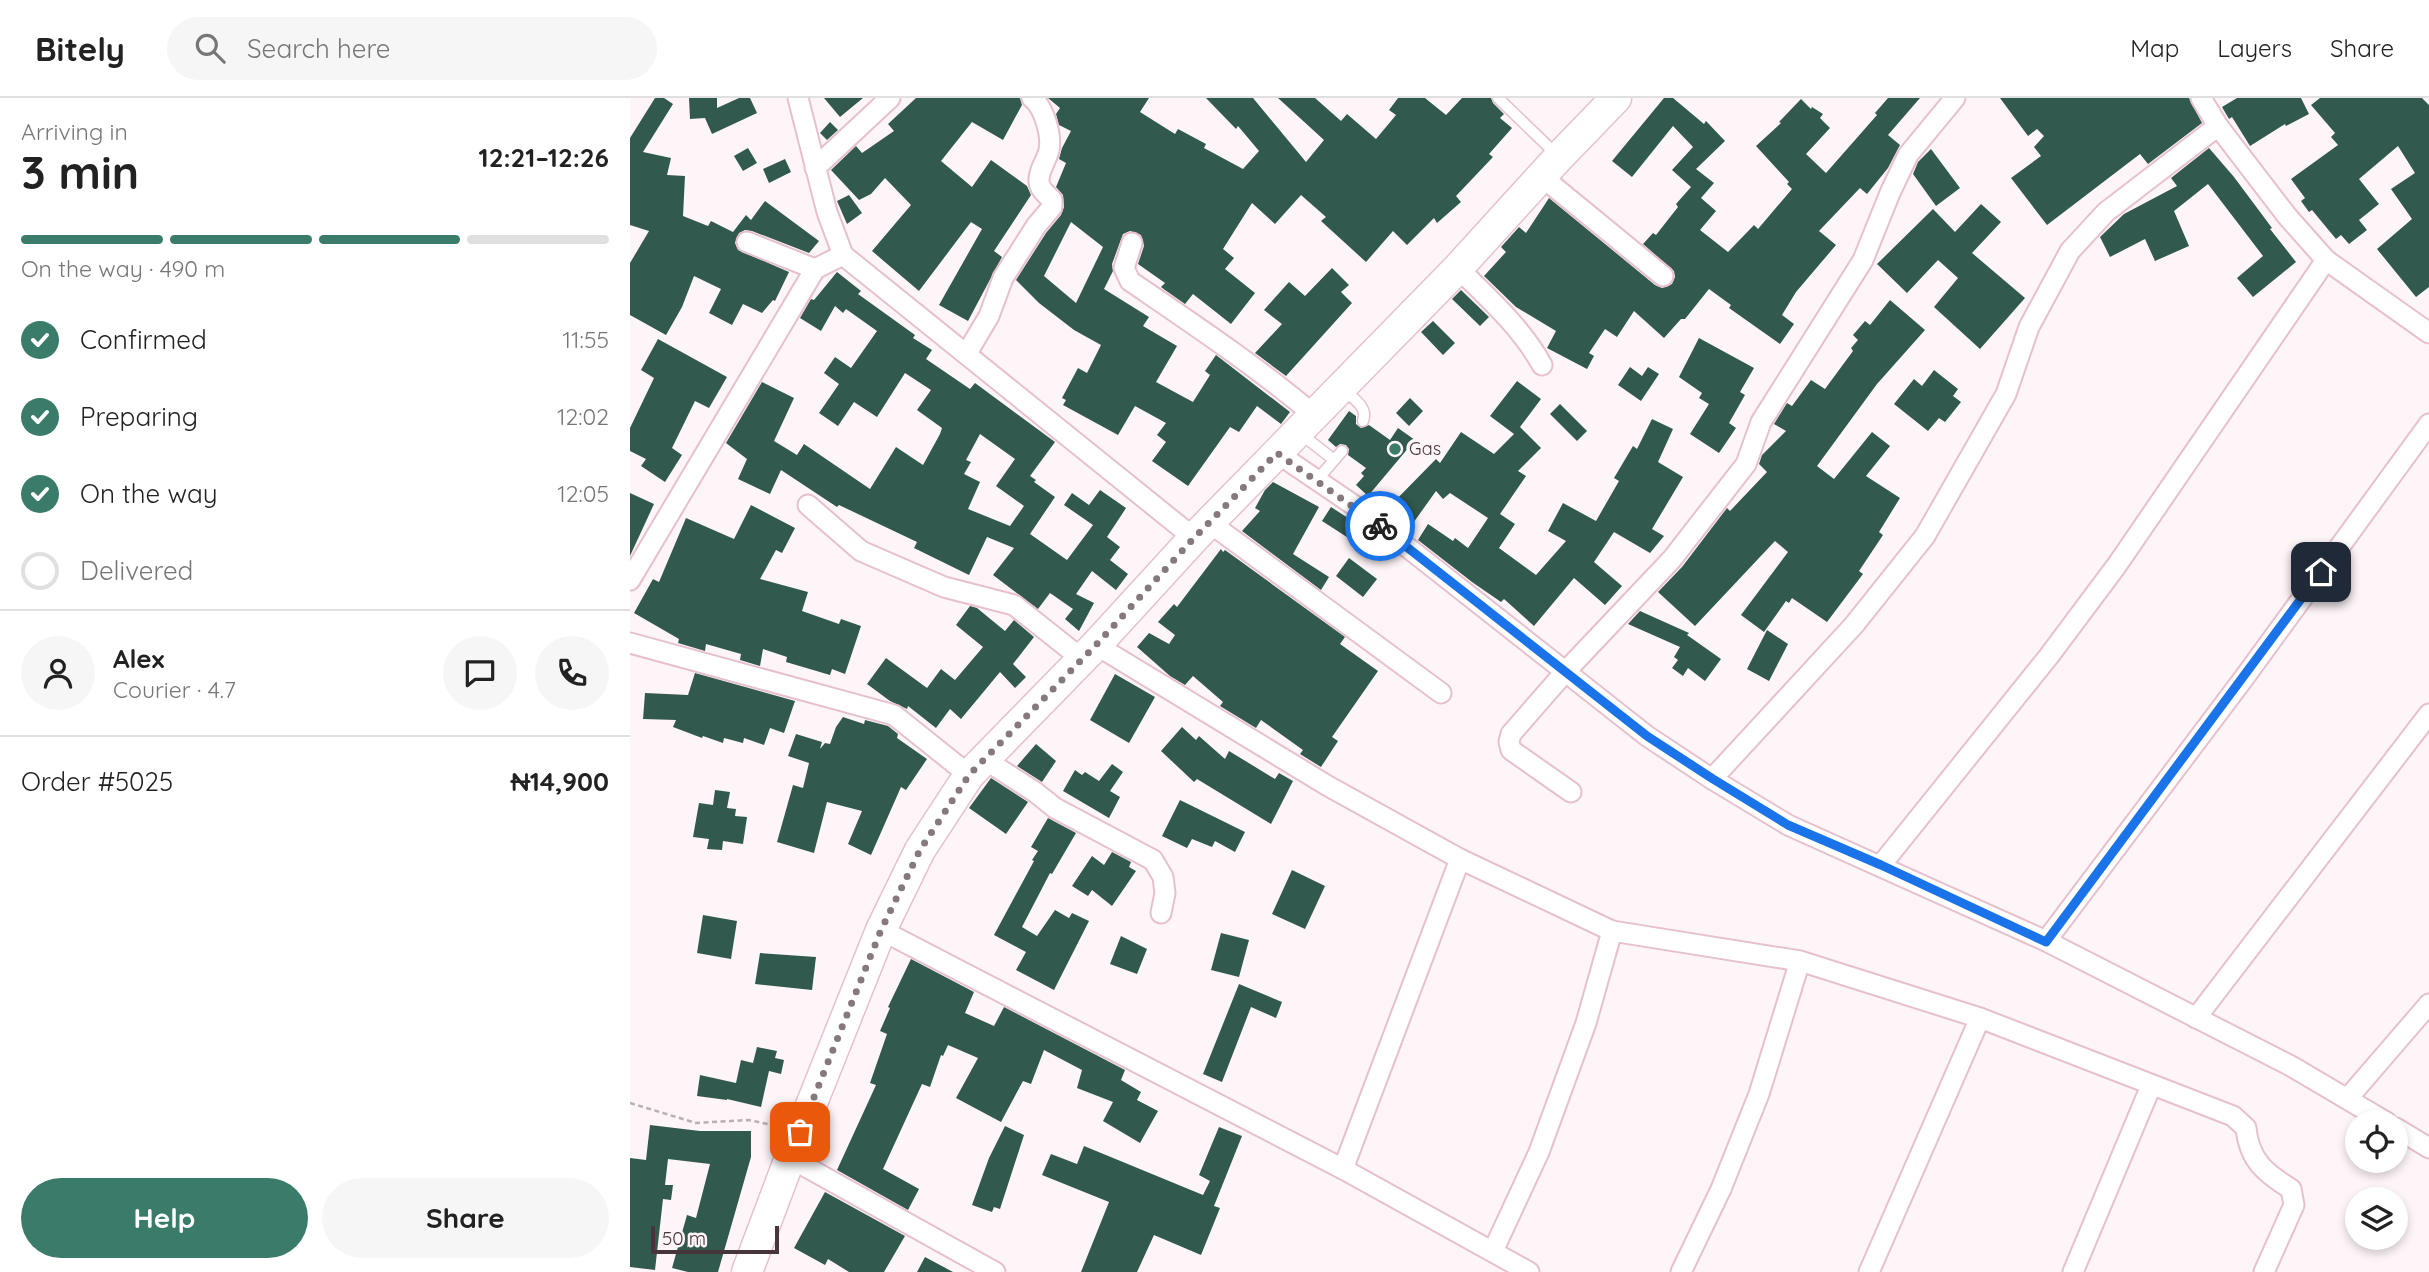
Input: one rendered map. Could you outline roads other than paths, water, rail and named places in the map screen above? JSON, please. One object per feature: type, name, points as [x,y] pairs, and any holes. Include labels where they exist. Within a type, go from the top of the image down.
[{"type":"main road","points":[[747,1272],[881,930],[920,850],[976,767],[1458,268],[1616,98]]},
{"type":"street","points":[[798,98],[827,212],[843,255],[967,354],[1202,531],[1441,693]]},
{"type":"street","points":[[815,168],[890,98]]},
{"type":"street","points":[[967,354],[989,316],[1003,278],[1036,226],[1052,207],[1052,200],[1042,189],[1039,180],[1049,148],[1047,128],[1037,102],[1032,98]]},
{"type":"street","points":[[1571,792],[1511,750],[1511,734],[1672,559],[1746,464],[1761,422],[1863,260],[1908,155],[1955,98]]},
{"type":"street","points":[[2201,98],[2218,126],[2287,216],[2326,260],[2429,333]]},
{"type":"street","points":[[1713,779],[1854,625],[1925,536],[2006,394],[2029,327],[2070,251],[2106,212],[2218,126]]},
{"type":"street","points":[[1550,167],[1663,276]]},
{"type":"street","points":[[747,242],[814,269]]},
{"type":"street","points":[[1132,243],[1124,268],[1130,281],[1240,356],[1306,423]]},
{"type":"street","points":[[630,580],[814,269],[843,255]]},
{"type":"street","points":[[1881,865],[2049,656],[2117,565],[2326,260]]},
{"type":"street","points":[[1458,268],[1514,323],[1542,365]]},
{"type":"street","points":[[2046,942],[2244,678],[2429,424]]},
{"type":"street","points":[[1277,453],[1355,506],[1647,736],[1788,825],[2046,942],[2291,1066],[2367,1110]]},
{"type":"street","points":[[808,505],[861,551],[943,587],[1014,606],[1089,652],[1460,859],[1612,931],[1800,961],[1979,1017],[2233,1116],[2246,1128],[2248,1147],[2257,1159],[2271,1176],[2291,1189],[2294,1205],[2264,1272]]},
{"type":"street","points":[[630,643],[894,715],[976,767],[1035,792],[1055,807],[1153,860],[1163,877],[1166,893],[1161,913]]},
{"type":"street","points":[[2196,1018],[2429,714]]},
{"type":"street","points":[[1343,1169],[1460,859]]},
{"type":"street","points":[[881,930],[1343,1169],[1529,1272]]},
{"type":"street","points":[[1493,1251],[1539,1152],[1586,1023],[1612,931]]},
{"type":"street","points":[[1681,1272],[1721,1189],[1759,1094],[1800,961]]},
{"type":"street","points":[[2348,1098],[2429,1004]]},
{"type":"street","points":[[1869,1272],[1979,1017]]},
{"type":"street","points":[[2073,1272],[2151,1086]]},
{"type":"street","points":[[2408,1135],[2429,1148]]},
{"type":"street","points":[[795,1145],[995,1272]]},
{"type":"lane","points":[[1498,98],[1550,167]]},
{"type":"lane","points":[[1341,387],[1364,409],[1366,414],[1363,421]]},
{"type":"lane","points":[[1306,423],[1334,460]]},
{"type":"lane","points":[[1317,480],[1342,451]]},
{"type":"place","name":"Gas","points":[[1395,449]]}]
